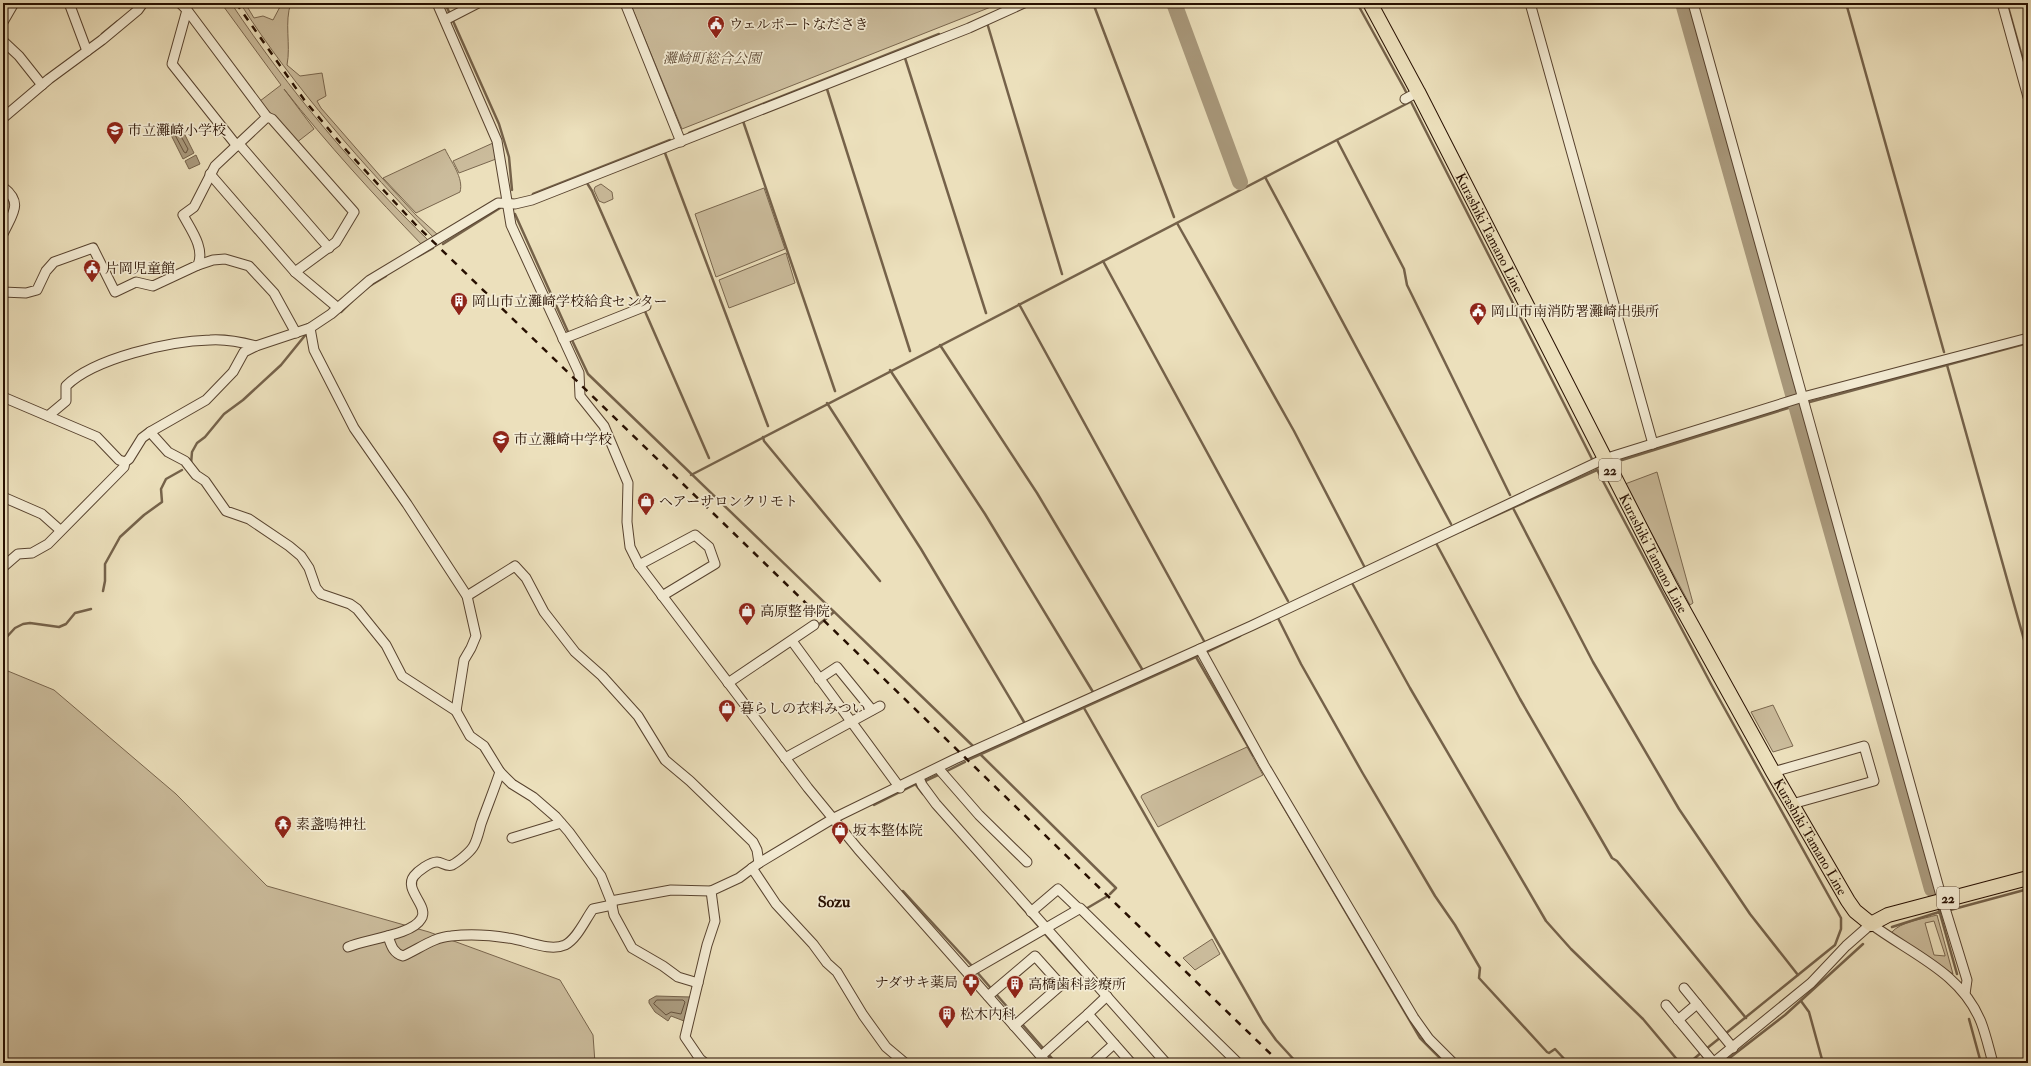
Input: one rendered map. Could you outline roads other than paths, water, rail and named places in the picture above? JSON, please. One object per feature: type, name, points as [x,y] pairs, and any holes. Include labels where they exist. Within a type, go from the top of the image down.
[{"type":"main road","name":"Kurashiki Tamano Line","points":[[1370,3],[1411,96],[1597,462],[1670,586],[1773,772],[1848,901],[1856,911],[1871,924]]},
{"type":"main road","name":"22","points":[[1871,924],[1888,915],[1945,907],[2028,878]]},
{"type":"street","points":[[3,22],[14,3]]},
{"type":"street","points":[[69,3],[87,51]]},
{"type":"street","points":[[3,118],[42,85],[138,10],[143,3]]},
{"type":"street","points":[[180,3],[187,10],[267,117],[272,119],[354,212],[344,232],[329,248],[295,272]]},
{"type":"street","points":[[438,3],[449,18],[497,141],[501,159],[506,203],[511,225],[568,338],[579,373],[580,396],[604,426],[628,483],[627,522],[630,547],[639,565],[785,758],[834,818],[914,913],[973,971],[1018,1022],[1044,1053],[1047,1063]]},
{"type":"street","points":[[449,18],[478,3]]},
{"type":"street","points":[[625,3],[681,142]]},
{"type":"street","points":[[3,567],[18,554],[32,553],[43,548],[124,467],[125,462],[129,459],[142,438],[206,400],[233,372],[244,352],[256,346],[310,328],[338,308],[357,289],[370,280],[498,203],[515,204],[532,200],[969,28],[1024,3]]},
{"type":"street","points":[[1530,3],[1653,444]]},
{"type":"street","points":[[1693,3],[1945,907],[1967,980],[1965,994]]},
{"type":"street","points":[[2002,3],[2028,97]]},
{"type":"street","points":[[187,10],[172,64],[238,145],[329,248]]},
{"type":"street","points":[[3,41],[19,56],[42,85]]},
{"type":"street","points":[[198,265],[200,252],[195,237],[183,215],[194,207],[215,166],[267,117]]},
{"type":"street","points":[[210,174],[295,272],[338,308]]},
{"type":"street","points":[[3,187],[12,194],[16,201],[14,210],[3,234]]},
{"type":"street","points":[[3,292],[26,293],[37,290],[46,271],[54,262],[93,248],[115,292],[136,282],[153,286],[198,265],[213,260],[225,259],[249,266],[274,294],[296,333]]},
{"type":"street","points":[[568,338],[644,306]]},
{"type":"street","points":[[310,328],[314,350],[354,428],[407,504],[467,596],[476,636],[464,660],[456,711]]},
{"type":"street","points":[[388,936],[397,954],[403,956],[438,939],[461,935],[509,938],[556,948],[567,944],[574,937],[593,909],[612,903],[671,890],[710,891],[739,878],[755,865],[834,818],[900,788],[941,772],[981,747],[1202,652],[1597,462],[1788,401],[1803,400],[2028,338]]},
{"type":"street","points":[[48,416],[66,401],[66,386],[72,380],[83,371],[103,364],[145,350],[210,340],[256,346]]},
{"type":"street","points":[[3,397],[97,437],[120,460],[125,462]]},
{"type":"street","points":[[150,432],[168,452],[185,461],[196,475],[205,481],[226,511],[249,519],[301,556],[309,568],[316,588],[320,594],[350,604],[357,609],[386,645],[402,676],[456,711],[470,736],[484,746],[500,772],[512,784],[533,797],[561,823],[601,876],[612,903],[614,915],[632,948],[664,966],[678,977],[698,983]]},
{"type":"street","points":[[3,497],[42,514],[60,530]]},
{"type":"street","points":[[639,565],[695,534],[709,547],[715,564],[662,596]]},
{"type":"street","points":[[467,596],[515,566],[526,578],[544,612],[575,652],[602,676],[638,716],[665,760],[690,781],[753,842],[757,850],[755,865],[776,904],[813,944],[827,964],[837,972],[863,1015],[886,1047],[904,1063]]},
{"type":"street","points":[[728,683],[814,625]]},
{"type":"street","points":[[792,641],[900,788]]},
{"type":"street","points":[[1202,652],[1264,765],[1414,1018],[1429,1039],[1453,1063]]},
{"type":"street","points":[[785,758],[876,708],[838,667],[819,679]]},
{"type":"street","points":[[1773,772],[1864,746],[1874,781],[1792,804]]},
{"type":"street","points":[[348,947],[406,930],[417,924],[422,918],[424,912],[412,888],[414,876],[431,864],[438,862],[447,865],[452,864],[473,846],[500,772]]},
{"type":"street","points":[[941,772],[979,815],[1027,862]]},
{"type":"street","points":[[920,781],[936,804],[1031,912],[1049,930],[1104,999],[1166,1063]]},
{"type":"street","points":[[512,838],[561,823]]},
{"type":"street","points":[[1031,912],[1058,889],[1083,909],[1238,1063]]},
{"type":"street","points":[[705,1063],[700,1059],[685,1037],[707,945],[715,922],[710,891]]},
{"type":"street","points":[[973,971],[1049,930],[1083,909]]},
{"type":"street","points":[[1666,1005],[1714,1063],[1811,983],[1846,946],[1871,924],[1942,970],[1965,994],[1981,1021],[1993,1063]]},
{"type":"street","points":[[992,993],[1036,956],[1061,985],[1018,1022]]},
{"type":"street","points":[[1684,988],[1733,1048]]},
{"type":"street","points":[[1044,1053],[1104,999]]},
{"type":"street","points":[[1678,1020],[1697,1004]]},
{"type":"street","points":[[1088,1014],[1131,1063]]},
{"type":"street","points":[[1093,1063],[1114,1044]]},
{"type":"water","points":[[179,123],[194,153],[183,159],[168,129]]},
{"type":"water","points":[[196,155],[200,164],[189,169],[185,161]]},
{"type":"water","points":[[656,996],[691,997],[684,1021],[671,1016],[668,1021],[655,1012],[649,1003],[649,1000]]},
{"type":"waterway","points":[[445,3],[499,124],[509,157],[512,190]]},
{"type":"waterway","points":[[1093,3],[1174,217]]},
{"type":"waterway","points":[[1174,3],[1240,182]]},
{"type":"waterway","points":[[1357,3],[1404,88],[1593,461]]},
{"type":"waterway","points":[[1683,3],[1932,889]]},
{"type":"waterway","points":[[1846,3],[1944,352]]},
{"type":"waterway","points":[[2007,3],[2028,78]]},
{"type":"waterway","points":[[102,34],[118,21]]},
{"type":"waterway","points":[[988,26],[1062,274]]},
{"type":"waterway","points":[[689,133],[939,34]]},
{"type":"waterway","points":[[905,58],[986,313]]},
{"type":"waterway","points":[[827,89],[910,351]]},
{"type":"waterway","points":[[691,475],[1410,102]]},
{"type":"waterway","points":[[743,121],[835,391]]},
{"type":"waterway","points":[[533,194],[670,140]]},
{"type":"waterway","points":[[1337,140],[1404,269],[1407,285],[1510,495]]},
{"type":"waterway","points":[[665,153],[768,426]]},
{"type":"waterway","points":[[1265,177],[1451,524]]},
{"type":"waterway","points":[[587,183],[592,191],[642,305]]},
{"type":"waterway","points":[[443,244],[500,208]]},
{"type":"waterway","points":[[515,214],[569,334]]},
{"type":"waterway","points":[[1177,223],[1294,431],[1364,566]]},
{"type":"waterway","points":[[417,257],[433,248]]},
{"type":"waterway","points":[[1103,261],[1288,601]]},
{"type":"waterway","points":[[368,287],[386,276]]},
{"type":"waterway","points":[[341,312],[352,301]]},
{"type":"waterway","points":[[1019,304],[1204,641]]},
{"type":"waterway","points":[[644,309],[709,458]]},
{"type":"waterway","points":[[191,464],[192,452],[197,443],[205,437],[224,414],[243,400],[281,365],[307,333]]},
{"type":"waterway","points":[[571,338],[588,374],[973,746]]},
{"type":"waterway","points":[[1806,403],[2028,343]]},
{"type":"waterway","points":[[940,345],[1037,493],[1142,669]]},
{"type":"waterway","points":[[1947,365],[2028,654]]},
{"type":"waterway","points":[[890,370],[985,514],[1093,692]]},
{"type":"waterway","points":[[827,403],[921,549],[1024,722]]},
{"type":"waterway","points":[[1622,460],[1801,404]]},
{"type":"waterway","points":[[763,437],[764,441],[880,581]]},
{"type":"waterway","points":[[1595,466],[1711,684],[1841,918],[1841,929],[1835,945],[1725,1034]]},
{"type":"waterway","points":[[103,591],[105,581],[105,564],[120,537],[144,515],[162,502],[161,489],[166,479],[182,470]]},
{"type":"waterway","points":[[1461,531],[1597,470]]},
{"type":"waterway","points":[[1513,508],[1593,662],[1679,809],[1750,914],[1798,975]]},
{"type":"waterway","points":[[1436,543],[1520,699],[1612,858],[1617,861],[1746,1018]]},
{"type":"waterway","points":[[1352,583],[1410,688],[1546,921],[1571,949],[1643,1019],[1680,1063]]},
{"type":"waterway","points":[[3,641],[15,628],[23,624],[30,623],[59,627],[66,624],[75,613],[91,609]]},
{"type":"waterway","points":[[817,626],[834,612]]},
{"type":"waterway","points":[[1278,618],[1301,664],[1362,772],[1435,896],[1455,925],[1480,968],[1479,978],[1547,1052],[1549,1053],[1555,1049],[1568,1063]]},
{"type":"waterway","points":[[1205,653],[1240,636]]},
{"type":"waterway","points":[[970,759],[1200,655]]},
{"type":"waterway","points":[[1196,657],[1253,755]]},
{"type":"waterway","points":[[1084,708],[1263,1022],[1276,1040],[1297,1063]]},
{"type":"waterway","points":[[979,753],[1116,888],[1110,894]]},
{"type":"waterway","points":[[945,772],[965,762]]},
{"type":"waterway","points":[[923,782],[940,774]]},
{"type":"waterway","points":[[874,805],[916,784]]},
{"type":"waterway","points":[[916,785],[923,794]]},
{"type":"waterway","points":[[1275,792],[1420,1038],[1445,1063]]},
{"type":"waterway","points":[[1939,913],[2028,889]]},
{"type":"waterway","points":[[903,891],[973,967]]},
{"type":"waterway","points":[[1084,910],[1106,897]]},
{"type":"waterway","points":[[1018,903],[1040,928]]},
{"type":"waterway","points":[[1939,910],[1957,974]]},
{"type":"waterway","points":[[1892,927],[1939,912]]},
{"type":"waterway","points":[[1044,933],[1090,984]]},
{"type":"waterway","points":[[1723,1063],[1785,1015],[1863,944]]},
{"type":"waterway","points":[[976,971],[1056,1063]]},
{"type":"waterway","points":[[1801,1001],[1809,1012],[1823,1063]]},
{"type":"waterway","points":[[1969,1019],[1981,1063]]},
{"type":"waterway","points":[[1706,1049],[1721,1037]]},
{"type":"waterway","points":[[1689,1063],[1702,1052]]},
{"type":"railway","points":[[236,3],[305,101],[347,151],[416,225],[1280,1063]]},
{"type":"place","name":"ウェルポートなださき","points":[[716,39]]},
{"type":"place","name":"市立灘崎小学校","points":[[115,145]]},
{"type":"place","name":"片岡児童館","points":[[92,283]]},
{"type":"place","name":"岡山市立灘崎学校給食センター","points":[[459,316]]},
{"type":"place","name":"岡山市南消防署灘崎出張所","points":[[1478,326]]},
{"type":"place","name":"市立灘崎中学校","points":[[501,454]]},
{"type":"place","name":"ヘアーサロンクリモト","points":[[646,516]]},
{"type":"place","name":"高原整骨院","points":[[747,626]]},
{"type":"place","name":"暮らしの衣料みつい","points":[[727,723]]},
{"type":"place","name":"素盞嗚神社","points":[[283,839]]},
{"type":"place","name":"坂本整体院","points":[[840,845]]},
{"type":"place","name":"ナダサキ薬局","points":[[971,997]]},
{"type":"place","name":"高橋歯科診療所","points":[[1015,999]]},
{"type":"place","name":"松木内科","points":[[947,1029]]},
{"type":"district","name":"Sozu","points":[[834,901]]},
{"type":"park label","name":"灘崎町総合公園","points":[[712,58]]}]
